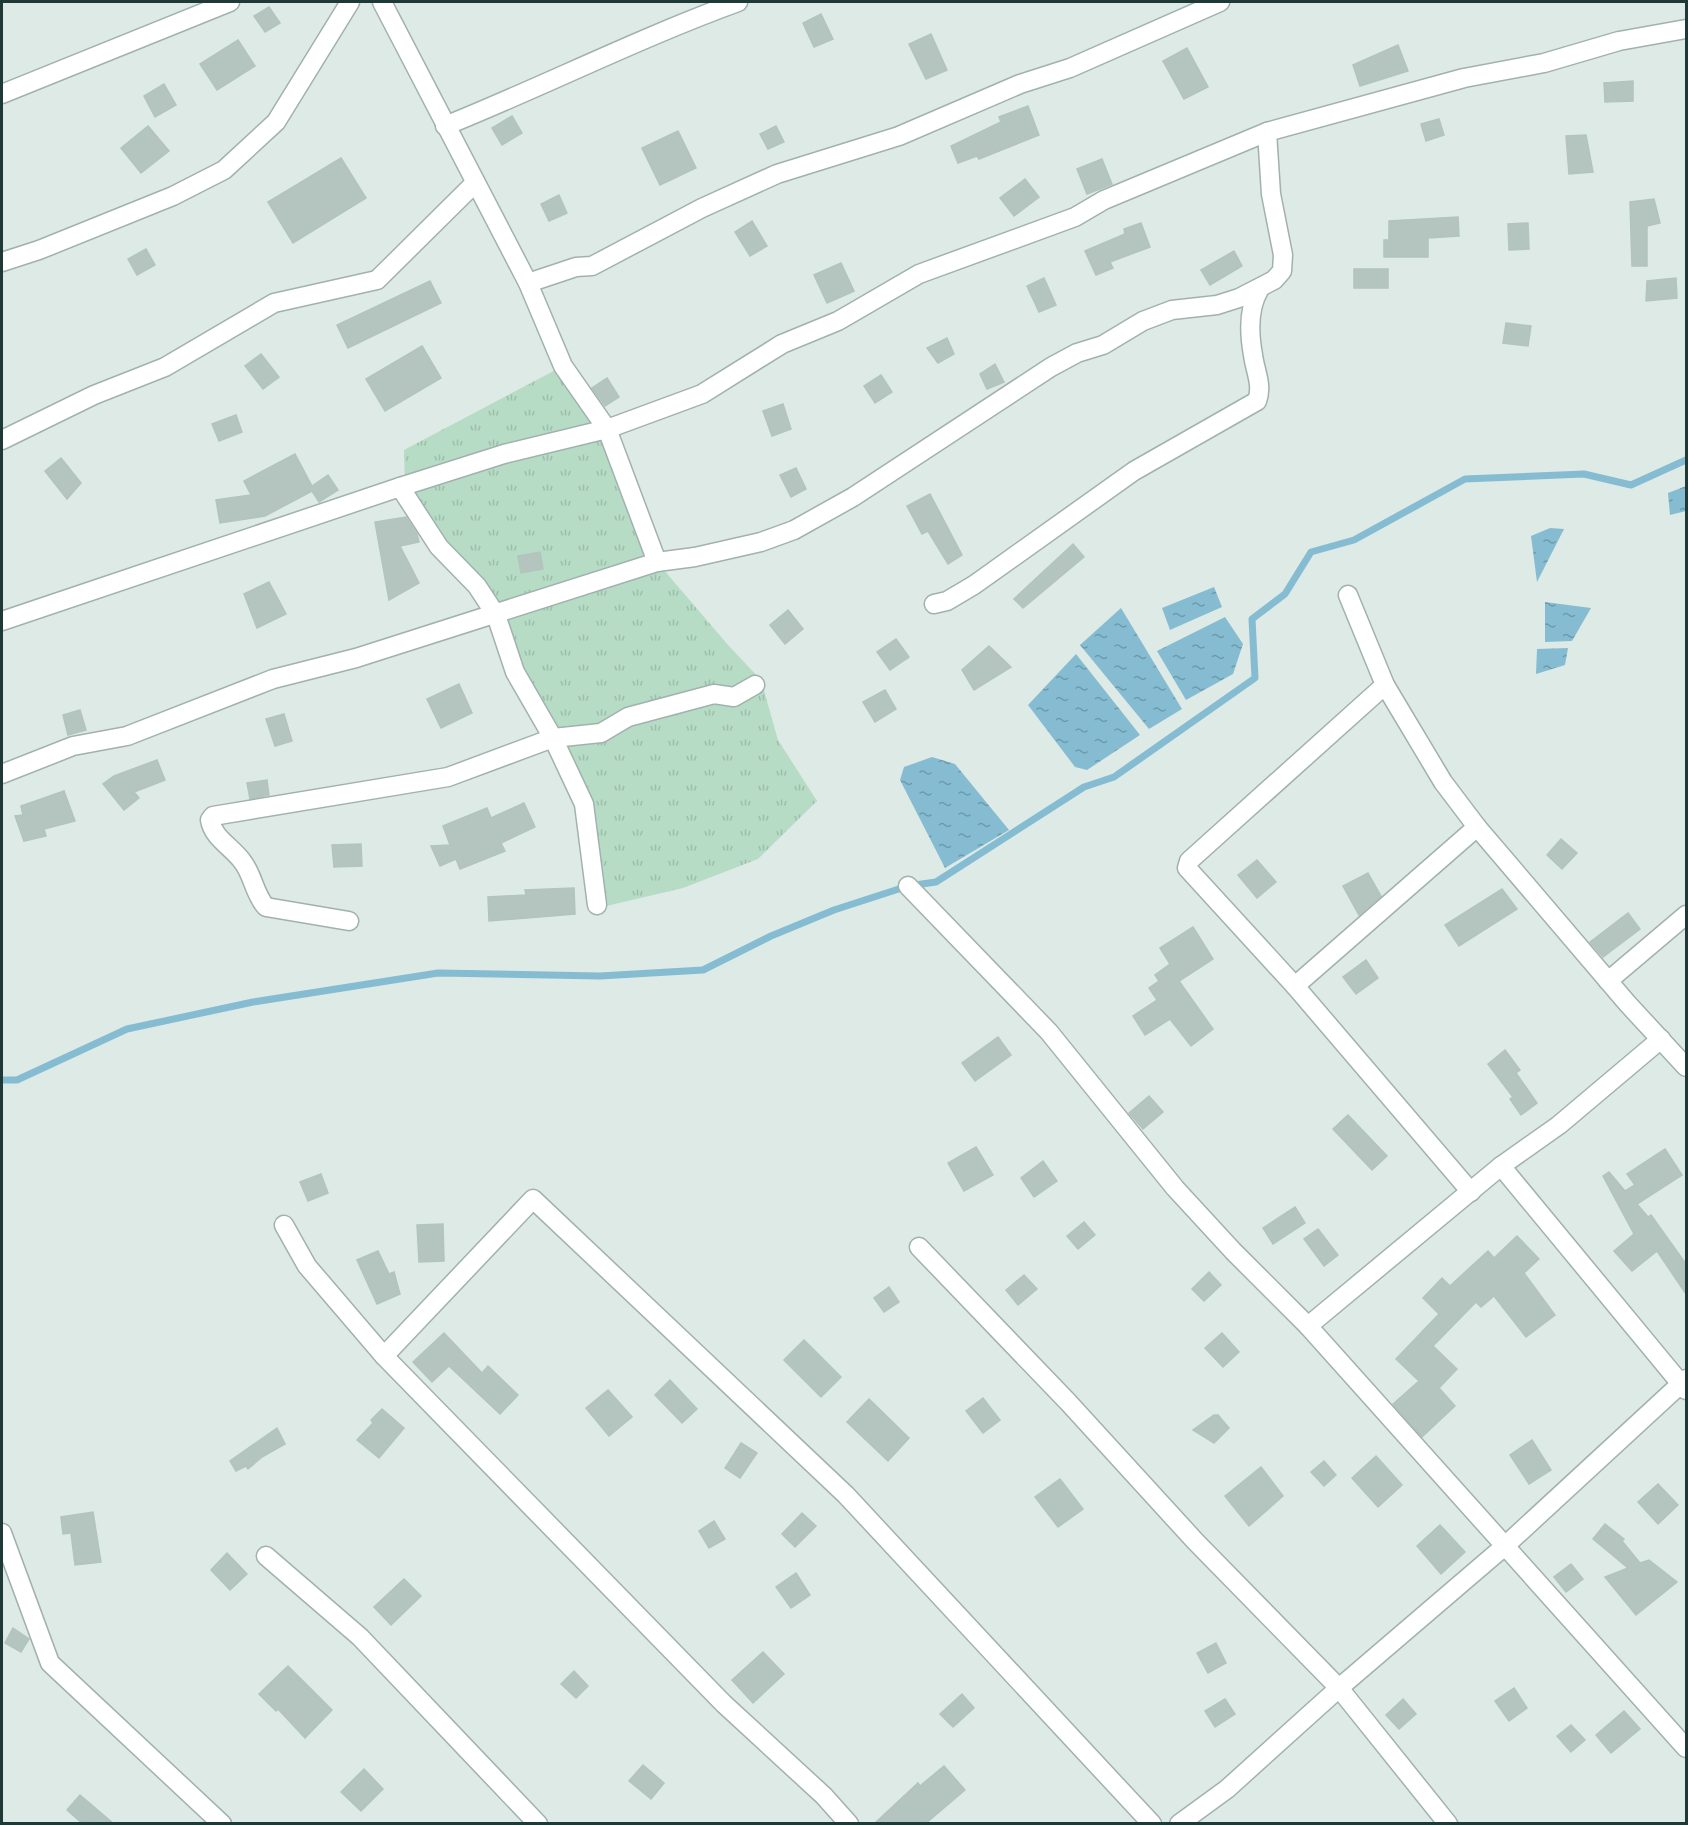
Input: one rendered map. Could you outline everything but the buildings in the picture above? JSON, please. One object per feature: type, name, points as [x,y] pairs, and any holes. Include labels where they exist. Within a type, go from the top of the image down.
[{"type":"street","points":[[2,94],[230,2]]},
{"type":"street","points":[[2,262],[39,250],[173,196],[224,170],[276,122],[350,2]]},
{"type":"street","points":[[382,2],[528,283],[563,366],[607,429],[657,562]]},
{"type":"street","points":[[445,126],[525,94],[646,37],[738,2]]},
{"type":"street","points":[[528,283],[576,267],[592,266],[702,208],[777,174],[899,136],[1020,84],[1070,68],[1220,2]]},
{"type":"street","points":[[2,621],[400,487],[504,454],[607,429],[702,394],[782,344],[838,321],[919,274],[1075,217],[1104,200],[1267,132],[1464,78],[1544,63],[1619,41],[1686,28]]},
{"type":"street","points":[[2,774],[73,746],[127,736],[273,679],[356,658],[657,562],[695,557],[794,531],[853,497],[1051,367],[1077,353],[1103,345],[1143,321],[1162,314],[1217,304],[1259,290],[1274,280],[1282,271],[1283,255],[1271,194],[1267,132]]},
{"type":"street","points":[[2,440],[94,394],[165,367],[274,303],[377,280],[475,183]]},
{"type":"street","points":[[934,604],[947,601],[974,585],[1134,471],[1257,401],[1260,388],[1250,323],[1253,300],[1259,290]]},
{"type":"street","points":[[400,487],[432,539],[477,586],[496,615],[515,672],[553,738],[584,804],[597,905]]},
{"type":"street","points":[[1348,595],[1385,685],[1443,782],[1477,827],[1608,981],[1660,1039],[1683,1058]]},
{"type":"street","points":[[349,921],[266,907],[260,900],[243,862],[214,832],[211,824],[213,816],[448,777],[553,738],[601,733],[628,717],[714,694],[734,697],[755,685]]},
{"type":"street","points":[[1385,685],[1188,864],[1189,871],[1295,986],[1471,1192]]},
{"type":"street","points":[[1295,986],[1477,827]]},
{"type":"street","points":[[908,886],[1049,1032],[1175,1188],[1233,1251],[1308,1326],[1686,1748]]},
{"type":"street","points":[[1608,981],[1686,915]]},
{"type":"street","points":[[1308,1326],[1501,1166],[1559,1125],[1660,1039]]},
{"type":"street","points":[[1179,1824],[1227,1789],[1339,1688],[1506,1545],[1685,1384],[1501,1166]]},
{"type":"street","points":[[384,1356],[534,1199],[846,1495],[1152,1824]]},
{"type":"street","points":[[284,1225],[307,1266],[384,1356],[724,1704],[824,1796],[849,1824]]},
{"type":"street","points":[[919,1247],[1068,1402],[1195,1541],[1339,1688],[1448,1824]]},
{"type":"street","points":[[2,1533],[50,1663],[222,1824]]},
{"type":"street","points":[[266,1556],[360,1637],[538,1824]]},
{"type":"green space","points":[[563,366],[607,429],[657,562],[761,680],[778,740],[817,801],[758,859],[683,888],[602,907],[593,848],[507,638],[405,486],[404,450]]},
{"type":"water","points":[[1686,486],[1686,511],[1670,515],[1668,493]]},
{"type":"water","points":[[1550,528],[1564,529],[1537,582],[1531,536]]},
{"type":"water","points":[[1214,587],[1222,607],[1170,630],[1162,608]]},
{"type":"water","points":[[1545,602],[1591,608],[1572,641],[1545,642]]},
{"type":"water","points":[[1121,608],[1182,709],[1149,729],[1080,645]]},
{"type":"water","points":[[1225,617],[1243,644],[1233,674],[1186,700],[1157,651]]},
{"type":"water","points":[[1568,648],[1565,665],[1536,674],[1537,649]]},
{"type":"water","points":[[1076,654],[1140,735],[1087,770],[1075,767],[1028,705]]},
{"type":"water","points":[[932,757],[955,764],[1009,830],[945,868],[900,780],[904,767]]},
{"type":"waterway","points":[[2,1080],[17,1080],[127,1029],[253,1002],[438,973],[600,976],[703,970],[771,936],[834,910],[908,886],[936,882],[1084,787],[1114,777],[1255,678],[1252,619],[1285,594],[1311,552],[1354,540],[1465,479],[1584,474],[1631,485],[1686,460]]}]
